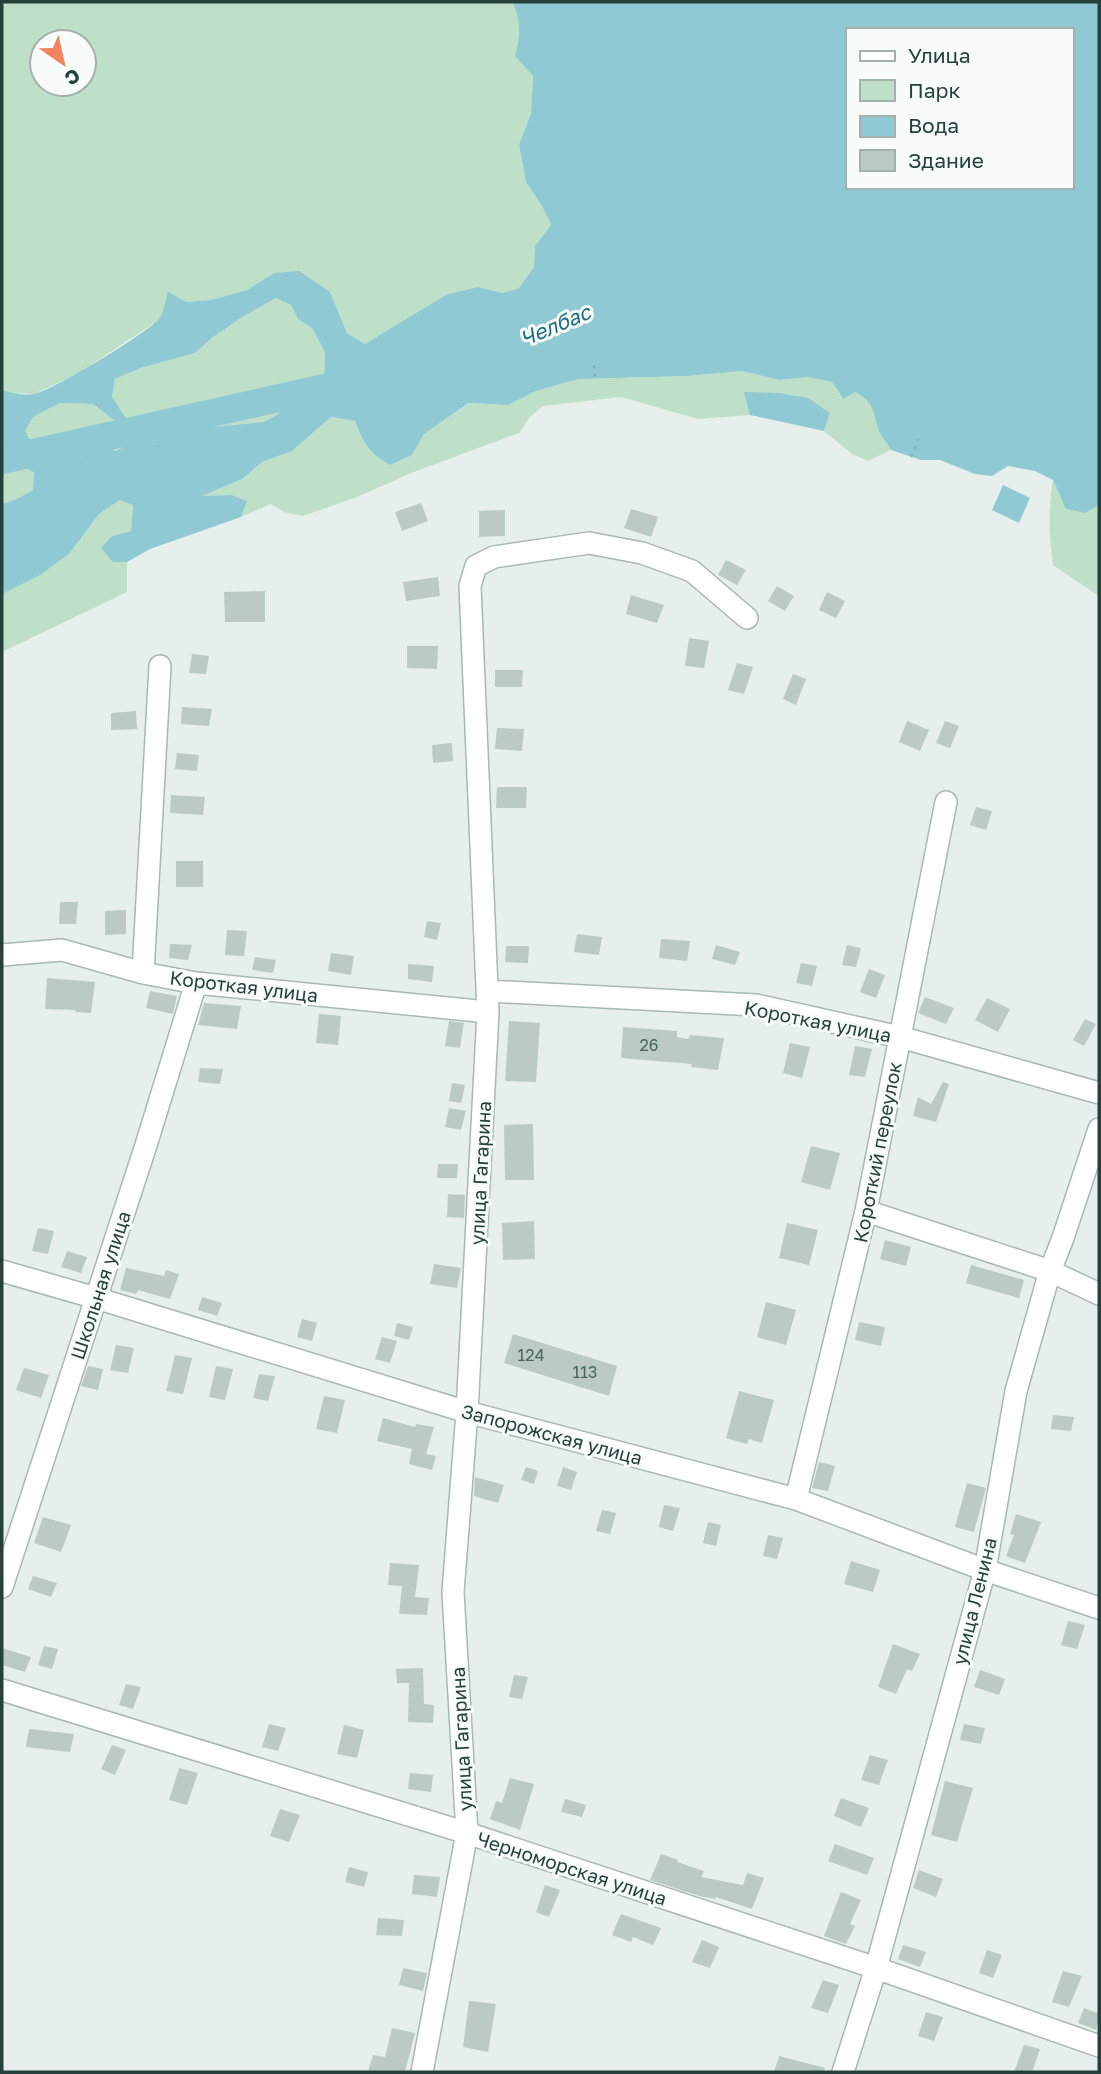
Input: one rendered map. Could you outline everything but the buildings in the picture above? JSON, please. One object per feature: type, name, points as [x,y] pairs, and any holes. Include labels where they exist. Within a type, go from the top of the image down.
[{"type":"street","name":"улица Гагарина","points":[[422,2072],[467,1833],[453,1592],[467,1412],[488,1001],[470,586],[476,566],[494,557],[589,543],[642,553],[692,571],[747,618]]},
{"type":"street","points":[[143,973],[160,666]]},
{"type":"street","name":"Короткий переулок","points":[[796,1499],[866,1210],[946,802]]},
{"type":"street","name":"Короткая улица","points":[[2,955],[62,950],[143,973],[196,983],[488,1001],[756,1005],[900,1037],[1099,1093]]},
{"type":"street","name":"Школьная улица","points":[[2,1587],[196,983]]},
{"type":"street","name":"улица Ленина","points":[[843,2072],[876,1968],[985,1570],[1016,1391],[1049,1271],[1063,1238],[1099,1129]]},
{"type":"street","points":[[866,1210],[1049,1271],[1099,1294]]},
{"type":"street","name":"Запорожская улица","points":[[2,1271],[467,1412],[796,1499],[985,1570],[1099,1608]]},
{"type":"street","name":"Черноморская улица","points":[[2,1690],[467,1833],[876,1968],[1099,2046]]},
{"type":"path","points":[[594,365],[595,379]]},
{"type":"path","points":[[911,457],[918,439]]},
{"type":"green space","points":[[2,2],[512,2],[519,29],[515,56],[533,76],[531,114],[519,144],[526,182],[551,226],[535,246],[534,267],[519,288],[503,293],[478,287],[407,320],[365,344],[347,333],[330,292],[274,273],[247,290],[211,300],[186,302],[77,374],[34,394],[2,390]]},
{"type":"green space","points":[[276,298],[291,305],[298,319],[312,328],[325,352],[324,380],[307,397],[264,422],[193,429],[153,442],[128,421],[112,397],[115,379],[141,368],[195,353],[213,337]]},
{"type":"green space","points":[[742,371],[779,380],[808,377],[832,382],[842,399],[855,392],[872,406],[881,435],[891,450],[868,461],[852,454],[824,431],[830,413],[745,392],[750,415],[698,419],[621,397],[543,406],[530,417],[519,433],[303,516],[284,512],[271,504],[241,517],[247,501],[232,495],[199,497],[242,479],[262,462],[292,451],[331,417],[355,421],[368,447],[390,465],[412,455],[424,434],[470,403],[508,405],[536,391],[578,379],[688,376]]},
{"type":"green space","points":[[60,403],[93,404],[123,427],[128,445],[115,451],[99,443],[82,457],[51,458],[34,447],[24,431],[33,417]]},
{"type":"green space","points":[[2,457],[34,471],[33,490],[2,504]]},
{"type":"green space","points":[[1053,480],[1067,509],[1085,513],[1099,505],[1099,596],[1053,565],[1050,502]]},
{"type":"green space","points":[[120,500],[133,504],[131,531],[112,536],[113,562],[127,562],[127,592],[2,652],[2,594],[69,554],[99,514]]},
{"type":"water","points":[[512,2],[1099,2],[1099,505],[1085,513],[1066,509],[1053,480],[1035,471],[1008,466],[992,476],[975,474],[940,460],[921,460],[891,450],[881,435],[867,401],[855,392],[843,399],[832,382],[808,377],[779,380],[742,371],[688,376],[578,379],[536,391],[508,405],[469,403],[424,434],[412,455],[390,465],[368,447],[355,421],[331,417],[292,451],[262,462],[242,479],[202,496],[232,495],[247,501],[241,517],[150,549],[127,562],[113,562],[101,548],[112,536],[131,531],[133,505],[120,500],[99,514],[69,554],[40,575],[2,594],[2,504],[33,490],[34,472],[2,457],[2,390],[34,394],[60,383],[100,360],[160,318],[168,292],[186,302],[211,300],[247,290],[274,273],[299,271],[330,292],[347,333],[365,344],[446,295],[478,287],[503,293],[519,288],[534,267],[535,246],[551,225],[526,182],[519,144],[531,114],[533,76],[515,56],[519,29]],"holes":[[[276,298],[291,305],[298,319],[312,328],[325,352],[324,380],[307,397],[264,422],[193,429],[153,441],[128,421],[112,397],[115,379],[141,368],[195,353],[213,337]],[[60,403],[93,404],[123,427],[128,445],[115,451],[99,443],[82,457],[51,458],[34,447],[25,431],[33,417]]]},
{"type":"water","points":[[744,392],[778,393],[808,398],[830,413],[824,431],[750,415]]},
{"type":"water","points":[[1003,485],[1030,498],[1019,523],[992,510]]},
{"type":"waterway","name":"Челбас","points":[[2,460],[351,382]]}]
